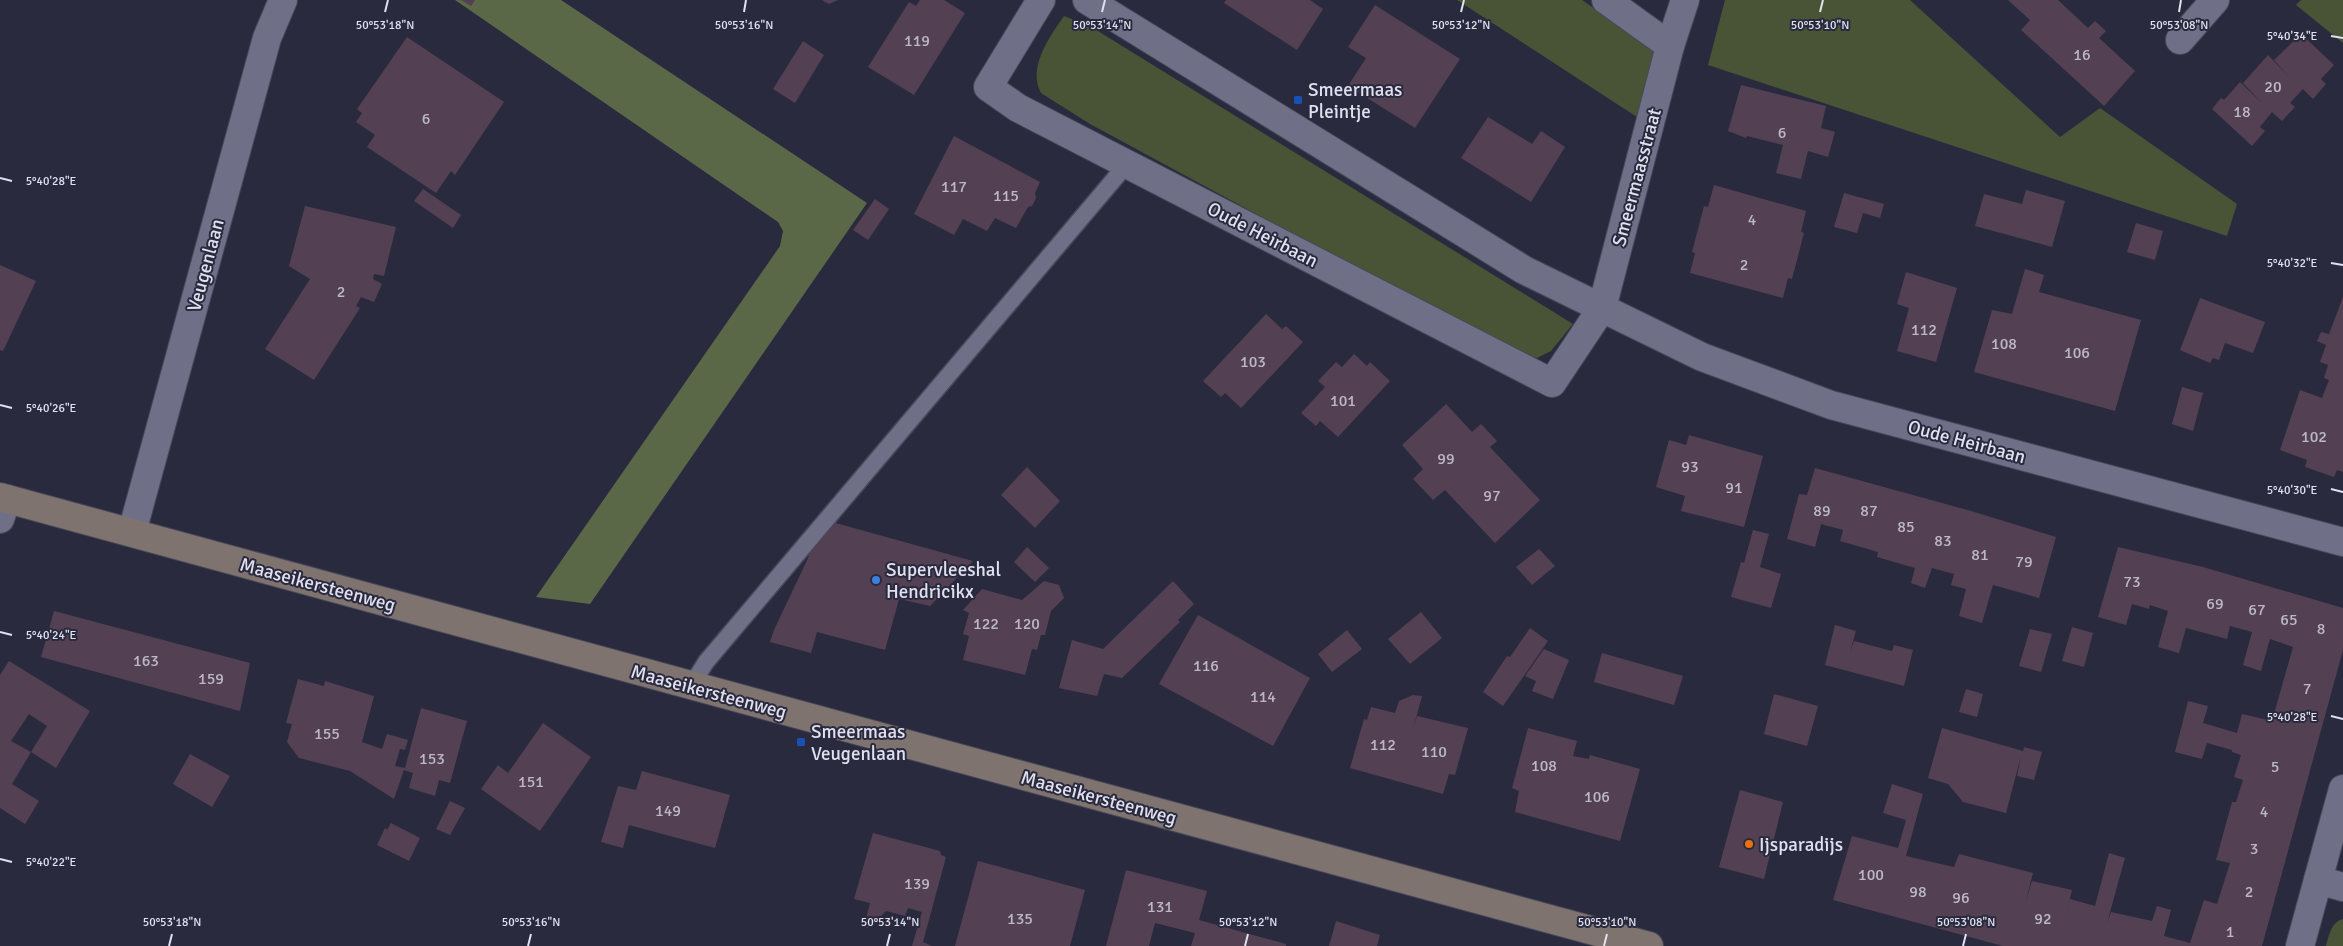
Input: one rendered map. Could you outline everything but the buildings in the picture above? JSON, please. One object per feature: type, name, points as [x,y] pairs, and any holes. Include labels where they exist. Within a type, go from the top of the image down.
[{"type":"main road","name":"Maaseikersteenweg","points":[[2,505],[132,532],[1649,946]]},
{"type":"street","name":"Veugenlaan","points":[[132,532],[267,38],[283,0]]},
{"type":"street","name":"Oude Heirbaan","points":[[1041,0],[988,87],[1018,108],[1552,383],[1602,308]]},
{"type":"street","name":"Oude Heirbaan","points":[[1086,0],[1524,270],[1702,357],[1831,405],[2343,542]]},
{"type":"street","points":[[1606,0],[1670,46]]},
{"type":"street","name":"Smeermaasstraat","points":[[1602,308],[1670,46],[1684,0]]},
{"type":"street","points":[[2180,40],[2215,0]]},
{"type":"street","points":[[2300,946],[2331,884],[2343,790]]},
{"type":"lane","points":[[691,686],[706,662],[1127,164]]},
{"type":"green space","points":[[455,0],[561,0],[867,203],[590,604],[536,597],[780,246],[783,231],[778,222]]},
{"type":"green space","points":[[1457,0],[1582,0],[1656,51],[1640,119]]},
{"type":"green space","points":[[1725,0],[1910,0],[2060,137],[2100,108],[2237,204],[2227,236],[1708,65]]},
{"type":"green space","points":[[2301,0],[2343,0],[2343,43],[2296,5]]},
{"type":"green space","points":[[1064,16],[1093,28],[1573,324],[1551,351],[1537,358],[1511,352],[1090,124],[1041,93],[1037,83],[1038,63],[1042,53]]},
{"type":"green space","points":[[2343,919],[2343,946],[2326,946],[2333,926]]},
{"type":"place","name":"Smeermaas Pleintje","points":[[1298,100]]},
{"type":"place","name":"Supervleeshal Hendricikx","points":[[876,580]]},
{"type":"place","name":"Smeermaas Veugenlaan","points":[[801,742]]},
{"type":"place","name":"Ijsparadijs","points":[[1749,844]]}]
